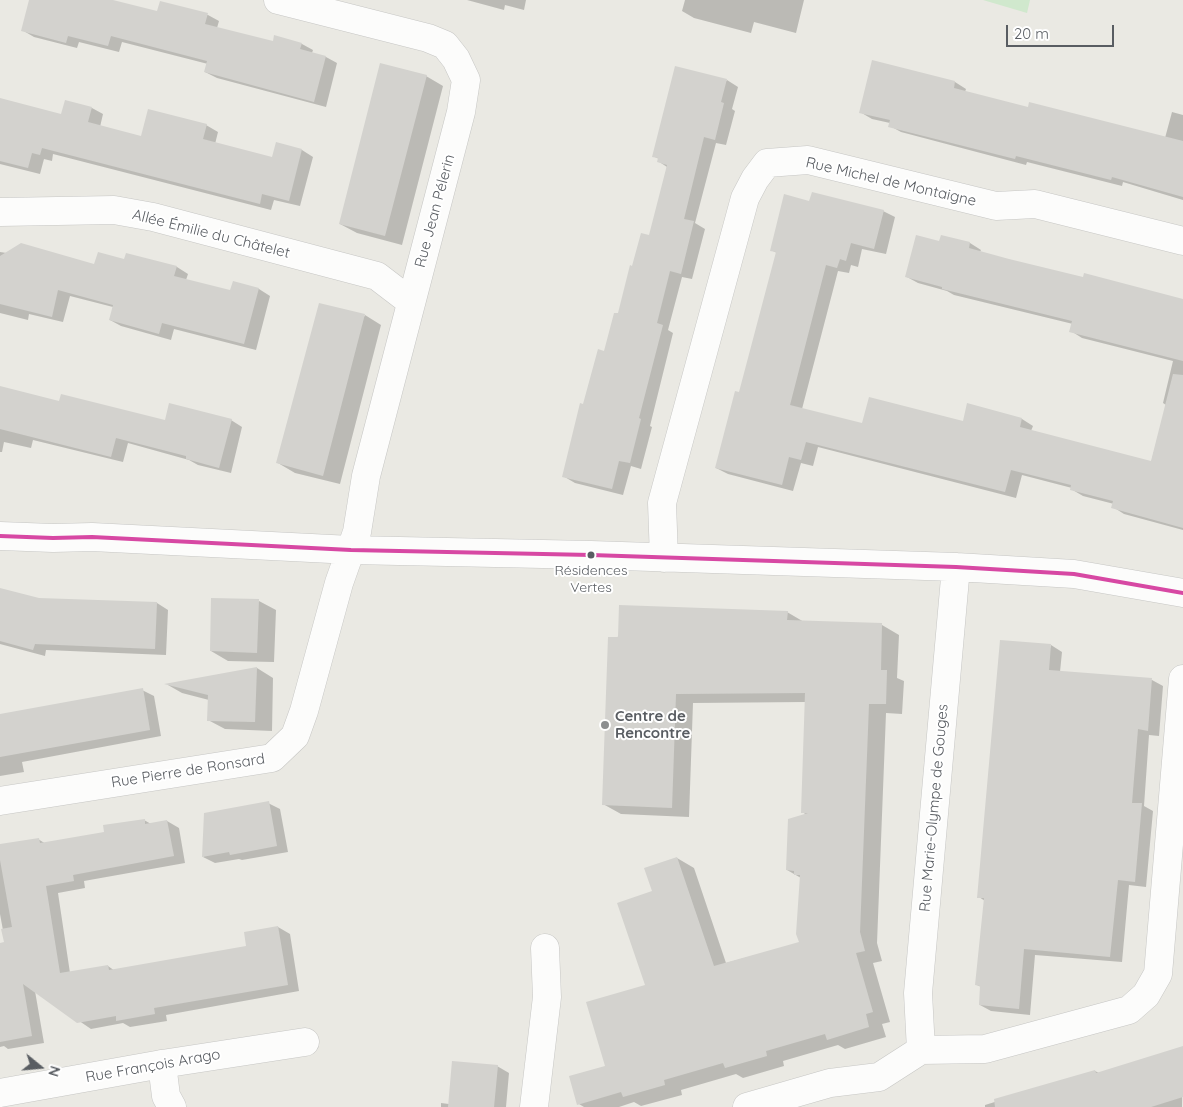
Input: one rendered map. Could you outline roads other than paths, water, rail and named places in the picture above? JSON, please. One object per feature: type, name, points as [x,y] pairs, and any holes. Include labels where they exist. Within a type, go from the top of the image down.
[{"type":"street","name":"Rue Jean Pélerin","points":[[278,0],[428,38],[445,45],[456,59],[466,80],[461,112],[366,476],[357,532],[351,550]]},
{"type":"street","name":"Rue Michel de Montaigne","points":[[664,558],[662,511],[665,494],[744,198],[767,163],[808,160],[996,206],[1035,204],[1183,241]]},
{"type":"street","name":"Allée Émilie du Châtelet","points":[[0,212],[114,210],[153,217],[377,276],[412,302]]},
{"type":"street","points":[[0,536],[92,537],[351,550],[591,555],[956,567],[1074,574],[1183,593]]},
{"type":"street","name":"Rue Pierre de Ronsard","points":[[0,801],[272,758],[295,736],[339,583],[351,550]]},
{"type":"street","name":"Rue Marie-Olympe de Gouges","points":[[921,1050],[918,993],[956,567]]},
{"type":"street","points":[[747,1107],[830,1083],[879,1077],[921,1050],[985,1049],[1129,1010],[1146,996],[1158,974],[1183,679]]},
{"type":"street","points":[[534,1107],[547,997],[545,948]]},
{"type":"street","name":"Rue François Arago","points":[[0,1093],[162,1064],[305,1042]]},
{"type":"street","points":[[162,1064],[166,1096],[172,1107]]},
{"type":"place","name":"Résidences Vertes","points":[[591,555]]},
{"type":"place","name":"Centre de Rencontre","points":[[605,725]]}]
